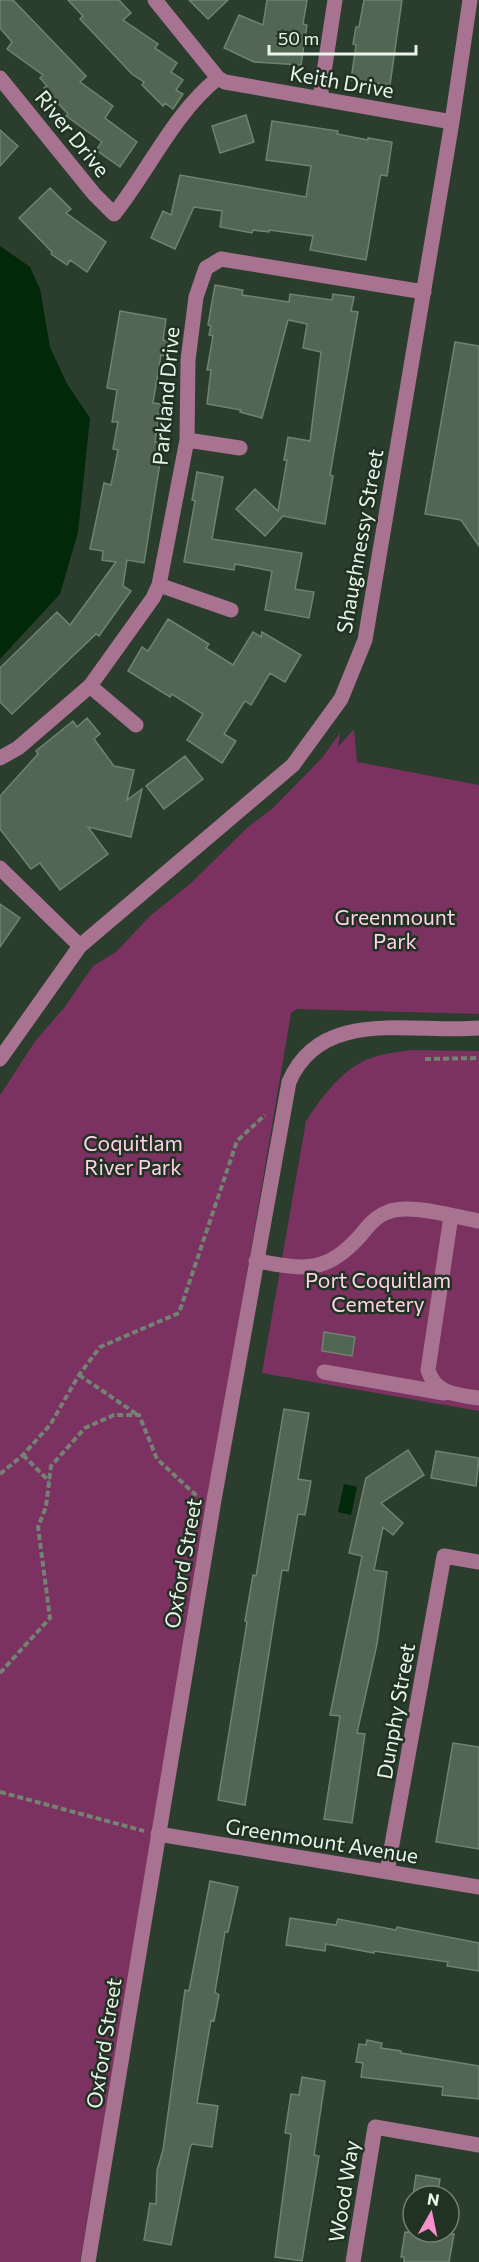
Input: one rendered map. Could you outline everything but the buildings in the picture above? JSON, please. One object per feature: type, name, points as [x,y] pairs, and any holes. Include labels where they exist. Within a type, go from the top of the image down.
[{"type":"street","points":[[156,0],[218,78]]},
{"type":"street","points":[[320,98],[335,0]]},
{"type":"street","name":"Shaughnessy Street","points":[[0,1059],[80,946],[293,765],[341,699],[365,640],[452,122],[470,0]]},
{"type":"street","name":"River Drive","points":[[0,78],[94,194],[114,214],[169,135],[218,78]]},
{"type":"street","name":"Keith Drive","points":[[218,78],[237,86],[320,98],[452,122]]},
{"type":"street","name":"Parkland Drive","points":[[0,758],[18,748],[90,686],[153,598],[159,585],[187,440],[190,333],[201,279],[212,262],[221,259],[424,292]]},
{"type":"street","points":[[187,440],[240,448]]},
{"type":"street","points":[[159,585],[231,610]]},
{"type":"street","points":[[90,686],[136,725]]},
{"type":"street","points":[[0,868],[80,946]]},
{"type":"street","name":"Oxford Street","points":[[88,2262],[214,1500],[285,1096],[300,1062],[318,1044],[334,1035],[366,1029],[479,1028]]},
{"type":"street","points":[[256,1261],[297,1267],[317,1267],[343,1255],[372,1222],[388,1211],[402,1209],[479,1221]]},
{"type":"street","points":[[452,1216],[428,1363],[434,1383],[439,1388],[456,1395]]},
{"type":"street","points":[[324,1372],[479,1398]]},
{"type":"street","name":"Dunphy Street","points":[[387,1872],[444,1556],[479,1562]]},
{"type":"street","name":"Greenmount Avenue","points":[[158,1834],[479,1887]]},
{"type":"street","name":"Wood Way","points":[[353,2262],[375,2127],[479,2145]]},
{"type":"path","points":[[425,1059],[479,1058]]},
{"type":"path","points":[[0,1474],[23,1455],[50,1425],[79,1375],[100,1347],[179,1313],[237,1141],[285,1096]]},
{"type":"path","points":[[79,1375],[139,1415],[157,1459],[195,1497],[214,1500]]},
{"type":"path","points":[[0,1673],[50,1618],[38,1527],[46,1507],[51,1466],[85,1428],[114,1415],[139,1415]]},
{"type":"path","points":[[23,1455],[49,1482]]},
{"type":"path","points":[[0,1792],[158,1834]]},
{"type":"green space","name":"Coquitlam River Park","points":[[354,729],[357,762],[479,785],[479,1014],[297,1009],[291,1013],[80,2262],[0,2262],[0,1095],[36,1040],[64,1008],[93,966],[116,952],[150,916],[191,883],[247,828],[273,808],[322,758],[340,733],[338,747]]},
{"type":"green space","name":"Port Coquitlam Cemetery","points":[[410,1050],[479,1051],[479,1411],[262,1373],[306,1121],[330,1089],[352,1068],[372,1058]]},
{"type":"shaded area","points":[[0,246],[30,267],[40,289],[50,347],[67,384],[90,418],[78,532],[60,594],[0,659]]},
{"type":"shaded area","points":[[344,1484],[357,1487],[351,1515],[338,1512]]},
{"type":"park label","name":"Greenmount Park","points":[[395,928]]}]
